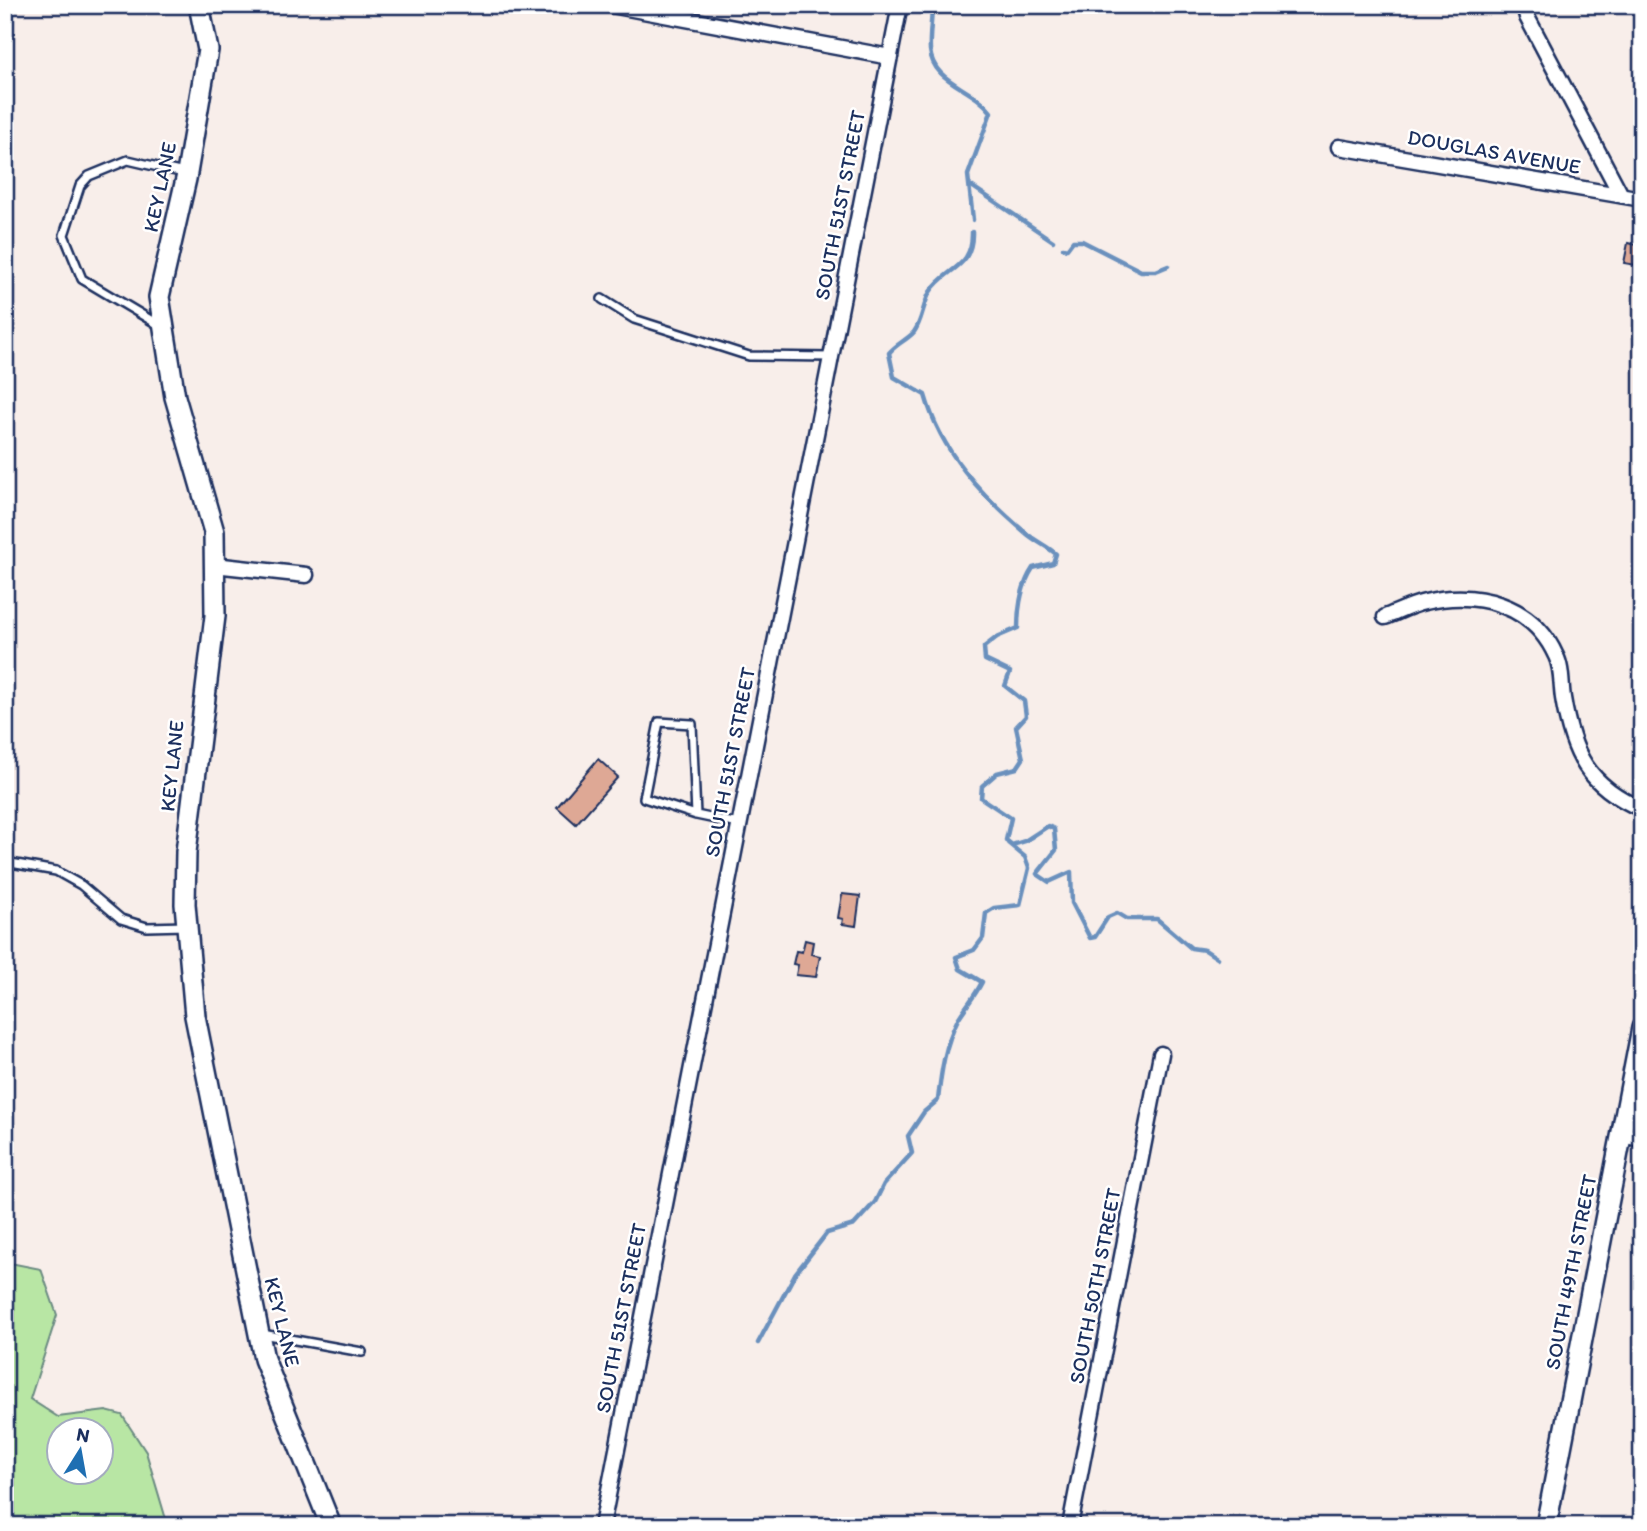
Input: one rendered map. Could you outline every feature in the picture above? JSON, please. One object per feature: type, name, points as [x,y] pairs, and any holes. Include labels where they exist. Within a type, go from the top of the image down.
[{"type":"street","name":"KEY LANE","points":[[199,5],[208,50],[187,173],[159,296],[174,397],[214,532],[215,616],[186,852],[187,926],[194,1016],[264,1359],[331,1526]]},
{"type":"street","points":[[611,5],[890,57]]},
{"type":"street","name":"SOUTH 51ST STREET","points":[[602,1526],[900,5]]},
{"type":"street","points":[[1524,5],[1527,17],[1621,195]]},
{"type":"street","name":"DOUGLAS AVENUE","points":[[1339,147],[1642,199]]},
{"type":"street","points":[[214,565],[306,575]]},
{"type":"street","points":[[1385,617],[1425,602],[1461,599],[1502,603],[1532,619],[1557,657],[1572,741],[1587,769],[1602,788],[1642,808]]},
{"type":"street","name":"SOUTH 49TH STREET","points":[[1546,1526],[1642,1028]]},
{"type":"street","name":"SOUTH 50TH STREET","points":[[1070,1526],[1161,1054]]},
{"type":"street","points":[[1621,1135],[1642,1139]]},
{"type":"lane","points":[[165,330],[152,318],[82,279],[64,235],[80,186],[89,176],[128,160],[187,173]]},
{"type":"lane","points":[[602,299],[634,320],[749,356],[831,357]]},
{"type":"lane","points":[[696,815],[692,724],[659,722],[644,798],[696,815],[740,825]]},
{"type":"lane","points":[[5,862],[56,871],[81,885],[121,919],[147,927],[187,926]]},
{"type":"lane","points":[[258,1333],[362,1352]]},
{"type":"green space","points":[[5,1262],[41,1269],[57,1315],[30,1399],[56,1416],[46,1416],[46,1486],[116,1486],[116,1416],[66,1416],[106,1411],[122,1415],[146,1452],[168,1526],[5,1526]]},
{"type":"building","points":[[1628,243],[1642,246],[1642,266],[1624,263]]},
{"type":"building","points":[[598,759],[618,777],[576,824],[557,807]]},
{"type":"building","points":[[842,894],[860,896],[856,926],[842,924],[843,919],[838,918]]},
{"type":"building","points":[[805,940],[813,942],[811,954],[820,956],[816,977],[796,975],[798,965],[793,964],[796,951],[802,952]]},
{"type":"waterway","points":[[932,5],[930,50],[933,61],[945,77],[983,103],[991,112],[968,175],[973,220]]},
{"type":"waterway","points":[[970,185],[1053,241]]},
{"type":"waterway","points":[[972,232],[971,244],[963,261],[936,284],[930,292],[914,332],[889,353],[894,377],[925,395],[941,435],[978,488],[1030,536],[1056,554],[1053,563],[1033,568],[1029,575],[1021,597],[1018,628],[997,637],[984,647],[985,660],[1010,672],[1005,686],[1024,701],[1026,716],[1016,727],[1023,759],[1017,768],[997,773],[982,786],[981,798],[1011,818],[1006,840],[1012,845],[1025,841],[1048,826],[1054,829],[1056,850],[1037,874],[1049,882],[1071,872],[1072,903],[1090,938],[1095,937],[1108,917],[1117,913],[1127,919],[1157,919],[1191,948],[1205,950],[1217,958]]},
{"type":"waterway","points":[[1063,248],[1067,249],[1073,241],[1082,241],[1141,271],[1156,271],[1168,266]]},
{"type":"waterway","points":[[758,1343],[795,1274],[827,1233],[854,1225],[875,1202],[884,1184],[912,1153],[908,1136],[924,1112],[938,1100],[950,1038],[958,1019],[982,982],[960,969],[956,957],[974,950],[983,938],[986,913],[994,908],[1020,905],[1029,868],[1025,857],[1008,843]]}]
